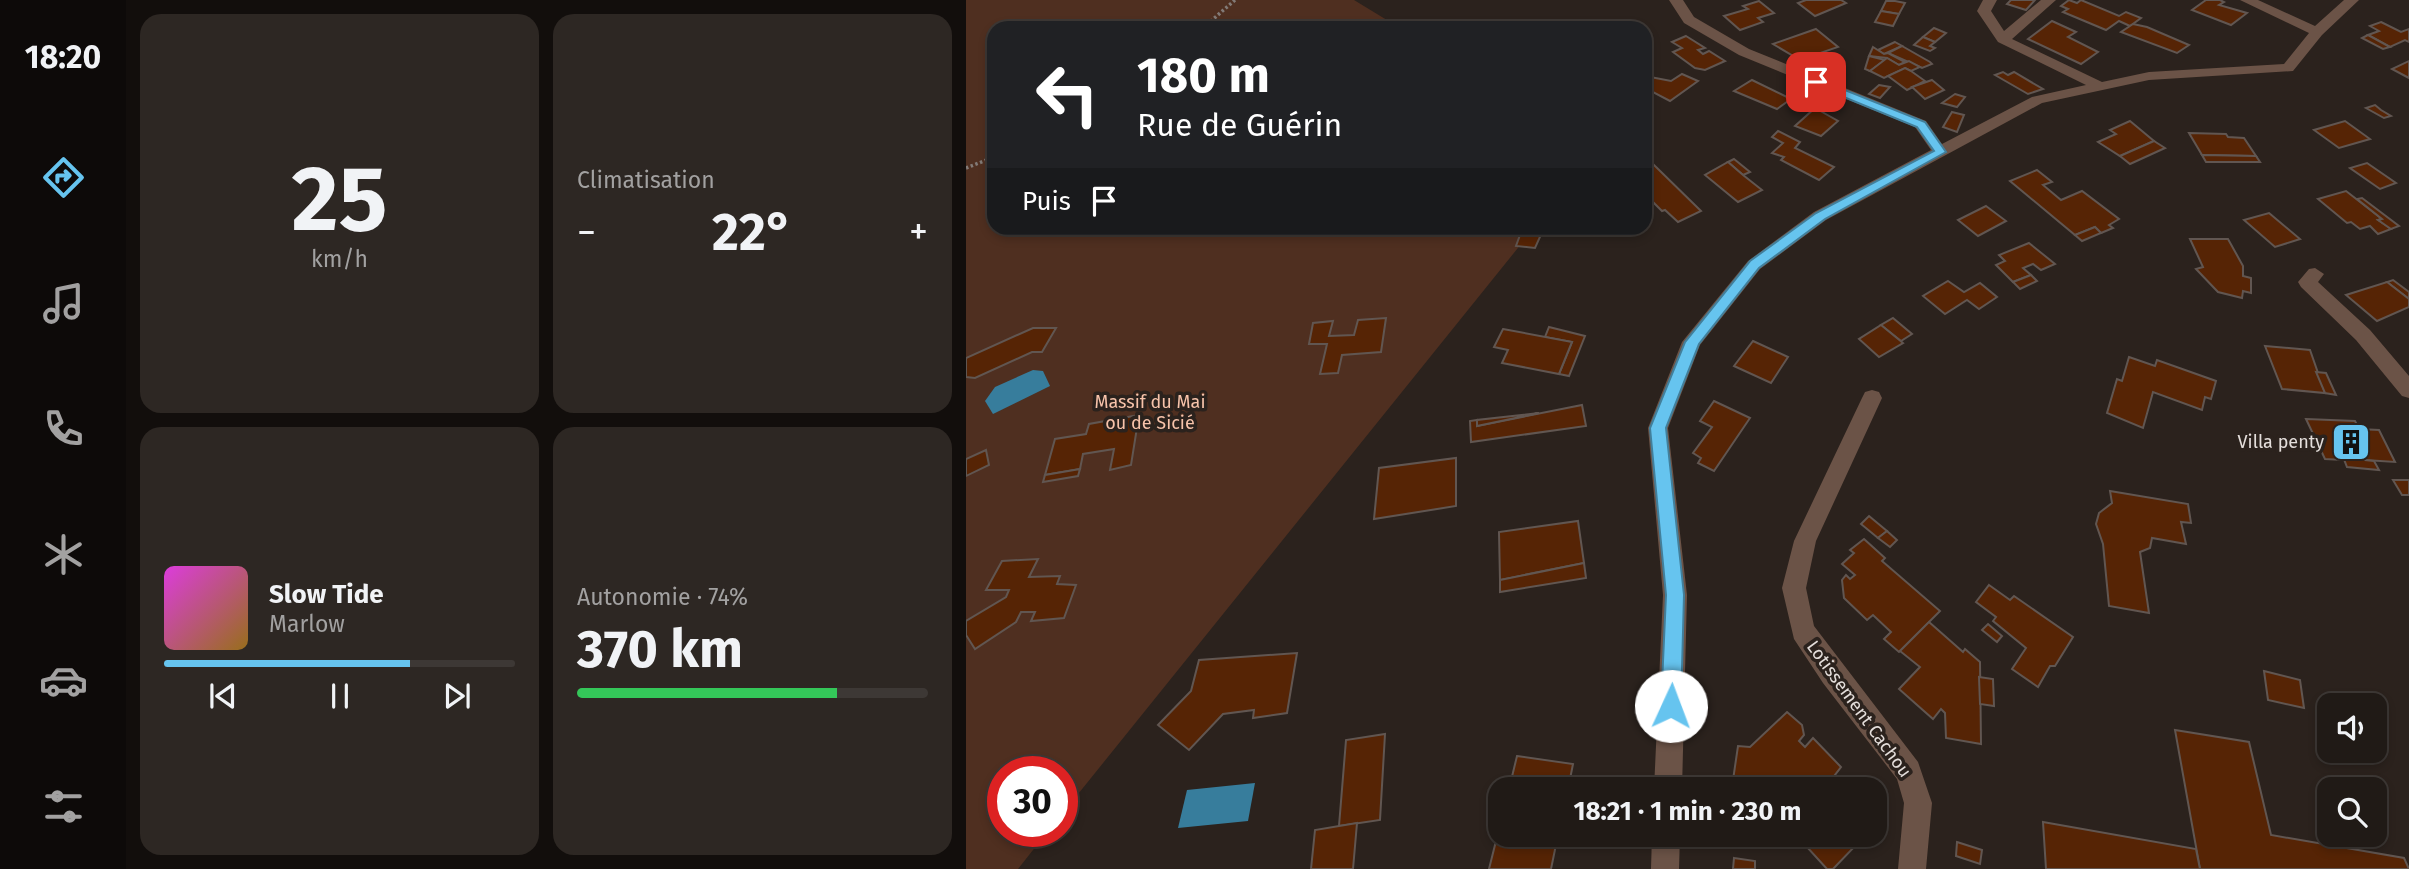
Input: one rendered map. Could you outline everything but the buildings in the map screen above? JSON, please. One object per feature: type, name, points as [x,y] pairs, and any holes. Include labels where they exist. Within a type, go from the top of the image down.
[{"type":"street","points":[[1676,0],[1689,20],[1744,52],[1921,124],[1940,152]]},
{"type":"street","points":[[1990,0],[1984,11],[2003,38],[2098,85]]},
{"type":"street","points":[[2003,38],[2049,0]]},
{"type":"street","points":[[2247,0],[2316,32]]},
{"type":"street","points":[[1668,777],[1675,595],[1658,428],[1692,342],[1754,265],[1820,216],[2037,100],[2098,85],[2162,75],[2288,68],[2316,32],[2352,0]]},
{"type":"street","points":[[2315,275],[2307,282],[2363,335],[2409,390]]},
{"type":"street","name":"Lotissement Cachou","points":[[1872,398],[1805,541],[1794,588],[1803,631],[1832,674],[1908,772],[1918,803],[1912,869]]},
{"type":"street","points":[[1665,869],[1666,847]]},
{"type":"path","points":[[1211,21],[1235,0]]},
{"type":"path","points":[[966,168],[987,160]]},
{"type":"green space","name":"Massif du Mai ou de Sicié","points":[[966,0],[1354,0],[1388,21],[987,21],[987,235],[1528,235],[1078,794],[1078,756],[987,756],[987,847],[1035,847],[1018,869],[966,869]]},
{"type":"water","points":[[1033,370],[1043,371],[1050,386],[993,414],[985,401],[995,387]]},
{"type":"water","points":[[1255,783],[1248,821],[1178,828],[1187,790]]},
{"type":"place","name":"Villa penty","points":[[2351,442]]},
{"type":"route","points":[[1671,706],[1675,595],[1658,428],[1692,342],[1754,265],[1820,216],[1940,152],[1921,124],[1816,82]]}]
